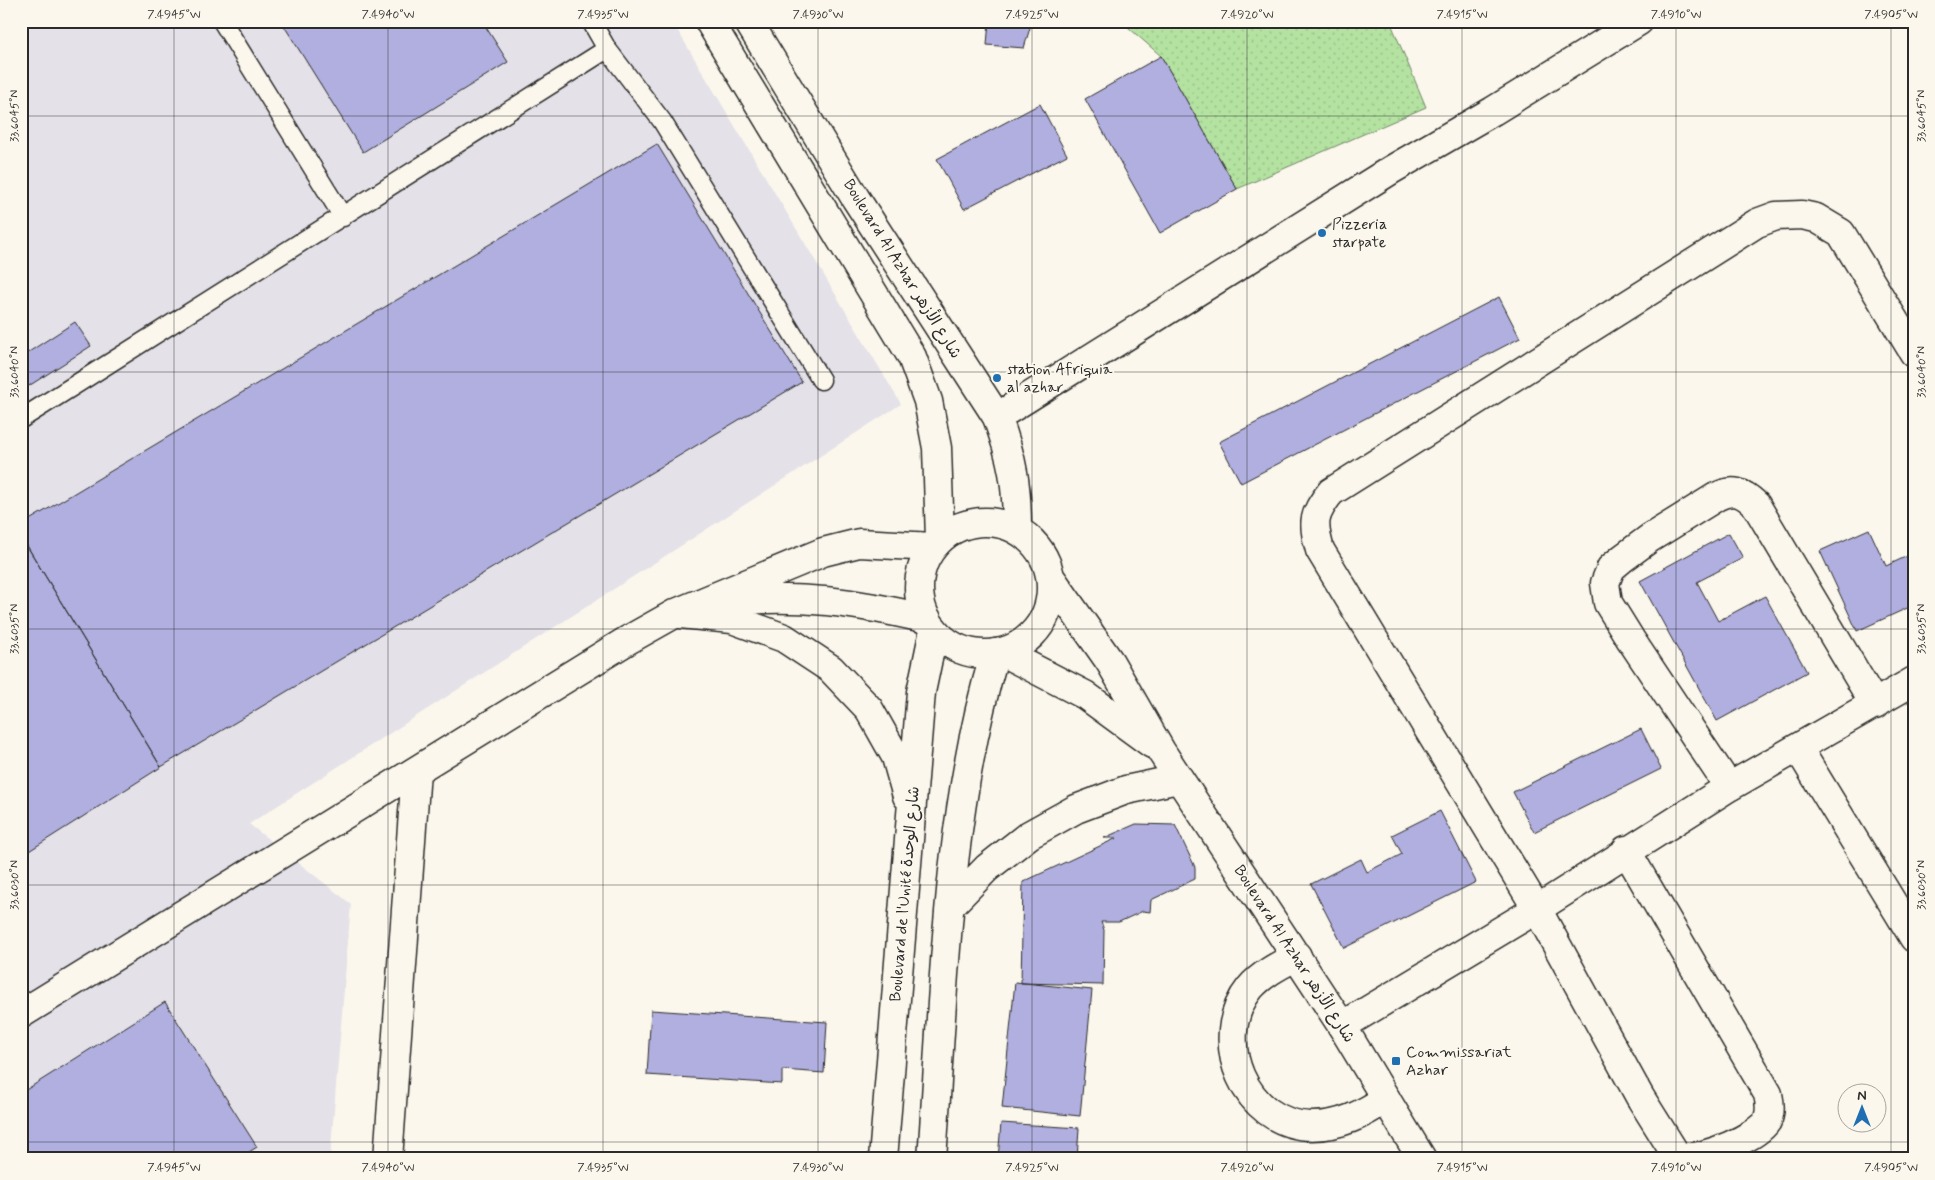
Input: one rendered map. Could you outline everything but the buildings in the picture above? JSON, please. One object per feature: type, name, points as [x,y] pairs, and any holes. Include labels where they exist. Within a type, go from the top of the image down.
[{"type":"street","points":[[709,21],[912,357],[928,401],[936,448],[937,543]]},
{"type":"street","name":"Boulevard Al Azhar شارع الأزهر","points":[[748,21],[856,199],[997,417],[1011,453],[1017,492],[1017,530]]},
{"type":"street","points":[[997,417],[1391,170],[1493,112],[1639,21]]},
{"type":"street","points":[[1626,850],[1768,1094],[1771,1106],[1766,1122],[1751,1134],[1702,1155],[1684,1157],[1675,1153],[1640,1097],[1537,909],[1320,550],[1314,522],[1318,508],[1331,492],[1757,223],[1776,216],[1802,215],[1816,218],[1841,233],[1914,353]]},
{"type":"street","points":[[1729,787],[1617,618],[1608,603],[1604,584],[1611,568],[1623,558],[1650,538],[1716,497],[1726,492],[1738,492],[1756,506],[1874,705]]},
{"type":"street","points":[[975,523],[997,523],[1017,530],[1033,542],[1045,559],[1051,578],[1051,598],[1045,616],[1023,641],[998,652],[972,653],[951,644],[931,625],[920,601],[919,582],[924,564],[937,543],[955,529],[975,523]]},
{"type":"street","points":[[21,1014],[628,640],[687,609],[823,552],[859,543],[937,543]]},
{"type":"street","name":"Boulevard Al Azhar شارع الأزهر","points":[[1051,578],[1110,662],[1178,779],[1342,1026],[1422,1159]]},
{"type":"street","points":[[687,609],[754,598],[812,598],[870,606],[931,625]]},
{"type":"street","points":[[687,609],[732,619],[784,638],[831,669],[869,709],[896,757],[912,811]]},
{"type":"street","name":"Boulevard de l'Unité شارع الوحدة","points":[[883,1159],[921,692],[931,625]]},
{"type":"street","points":[[932,1159],[950,906],[957,839],[975,729],[998,652]]},
{"type":"street","name":"Boulevard Al Azhar شارع الأزهر","points":[[998,652],[1085,695],[1161,751]]},
{"type":"street","points":[[1342,1026],[1537,909],[1626,850],[1729,787],[1914,681]]},
{"type":"street","points":[[1798,748],[1914,938]]},
{"type":"street","points":[[388,1159],[416,771]]},
{"type":"street","points":[[950,906],[987,868],[1029,835],[1076,809],[1126,790],[1178,779]]},
{"type":"street","points":[[1297,956],[1274,968],[1250,988],[1238,1009],[1232,1036],[1234,1063],[1245,1088],[1263,1109],[1287,1123],[1312,1126],[1340,1123],[1366,1111],[1386,1098]]},
{"type":"lane","points":[[222,21],[343,217]]},
{"type":"lane","points":[[592,21],[607,49],[662,121],[821,380]]},
{"type":"lane","points":[[21,419],[607,49]]},
{"type":"shaded area","points":[[21,21],[672,21],[901,404],[249,824],[351,904],[330,1159],[21,1159]]},
{"type":"green space","points":[[1121,21],[1390,21],[1426,107],[1237,189],[1161,56]]},
{"type":"place","name":"Pizzeria starpate","points":[[1322,233]]},
{"type":"place","name":"station Afriquia al azhar","points":[[997,378]]},
{"type":"place","name":"Commissariat Azhar","points":[[1396,1061]]}]
